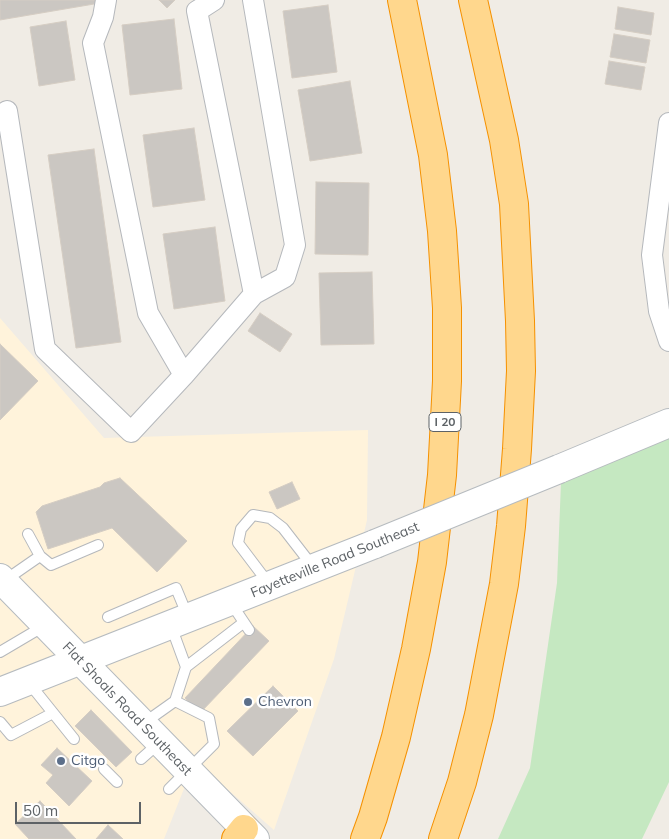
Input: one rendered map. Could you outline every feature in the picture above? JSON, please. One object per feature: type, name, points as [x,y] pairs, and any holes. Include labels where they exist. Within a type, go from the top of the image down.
[{"type":"highway","name":"I 20","points":[[365,839],[396,737],[420,630],[432,562],[442,475],[447,380],[446,298],[442,231],[433,155],[402,0]]},
{"type":"highway","points":[[443,839],[462,782],[479,715],[502,593],[511,526],[517,449],[520,371],[519,301],[514,204],[504,140],[473,0]]},
{"type":"street","points":[[106,0],[103,17],[93,43],[148,314],[184,375]]},
{"type":"street","points":[[214,0],[197,11],[254,294]]},
{"type":"street","points":[[8,111],[45,349],[131,432],[184,375],[254,294],[285,277],[295,245],[252,0]]},
{"type":"street","points":[[669,123],[652,255],[659,311],[669,341]]},
{"type":"street","name":"Fayetteville Road Southeast","points":[[0,692],[180,621],[241,618],[270,586],[669,423]]},
{"type":"street","name":"Flat Shoals Road Southeast","points":[[2,580],[79,660],[179,780],[245,836]]},
{"type":"lane","points":[[270,586],[238,543],[240,529],[253,515],[270,518],[283,528],[314,569]]},
{"type":"lane","points":[[28,534],[40,556],[51,565],[98,545]]},
{"type":"lane","points":[[2,580],[40,556]]},
{"type":"lane","points":[[108,617],[176,588],[186,667],[175,701],[147,742]]},
{"type":"lane","points":[[186,667],[241,618]]},
{"type":"lane","points":[[0,652],[46,626]]},
{"type":"lane","points":[[28,681],[74,738]]},
{"type":"lane","points":[[175,701],[209,718],[214,744],[179,780]]},
{"type":"lane","points":[[0,722],[11,735],[53,713]]},
{"type":"lane","points":[[104,769],[117,782]]},
{"type":"shaded area","points":[[0,318],[104,438],[368,430],[367,520],[334,659],[274,830],[195,761],[164,839],[0,839]]},
{"type":"green space","points":[[669,421],[669,782],[642,839],[498,839],[530,768],[557,583],[562,457]]},
{"type":"building","points":[[0,0],[99,0],[100,3],[0,20]]},
{"type":"building","points":[[159,0],[175,0],[167,8]]},
{"type":"building","points":[[328,5],[337,72],[292,78],[283,11]]},
{"type":"building","points":[[618,7],[654,13],[651,35],[615,29]]},
{"type":"building","points":[[174,19],[182,89],[130,95],[122,25]]},
{"type":"building","points":[[66,21],[75,80],[39,86],[30,27]]},
{"type":"building","points":[[614,34],[650,40],[646,63],[610,57]]},
{"type":"building","points":[[609,61],[645,67],[641,90],[605,84]]},
{"type":"building","points":[[350,81],[362,153],[310,161],[298,90]]},
{"type":"building","points":[[194,128],[205,200],[153,207],[143,135]]},
{"type":"building","points":[[94,149],[121,342],[76,348],[48,155]]},
{"type":"building","points":[[316,182],[369,183],[368,255],[315,254]]},
{"type":"building","points":[[215,227],[225,301],[174,309],[163,234]]},
{"type":"building","points":[[372,272],[374,344],[321,345],[319,273]]},
{"type":"building","points":[[260,313],[292,334],[280,352],[248,331]]},
{"type":"building","points":[[0,344],[38,381],[0,420]]},
{"type":"building","points":[[120,478],[187,541],[157,572],[112,528],[48,549],[36,512],[42,506],[100,487],[104,483]]},
{"type":"building","points":[[292,482],[300,499],[277,509],[269,492]]},
{"type":"building","points":[[253,626],[269,641],[200,713],[185,698]]},
{"type":"building","points":[[273,686],[298,711],[253,756],[227,731]]},
{"type":"building","points":[[91,710],[132,752],[116,767],[75,726]]},
{"type":"building","points":[[57,748],[92,781],[69,806],[46,783],[53,775],[41,765]]},
{"type":"building","points":[[40,801],[76,839],[29,839],[15,824]]},
{"type":"building","points":[[108,825],[123,839],[96,839]]},
{"type":"place","name":"Chevron","points":[[248,702]]},
{"type":"place","name":"Citgo","points":[[61,761]]}]
